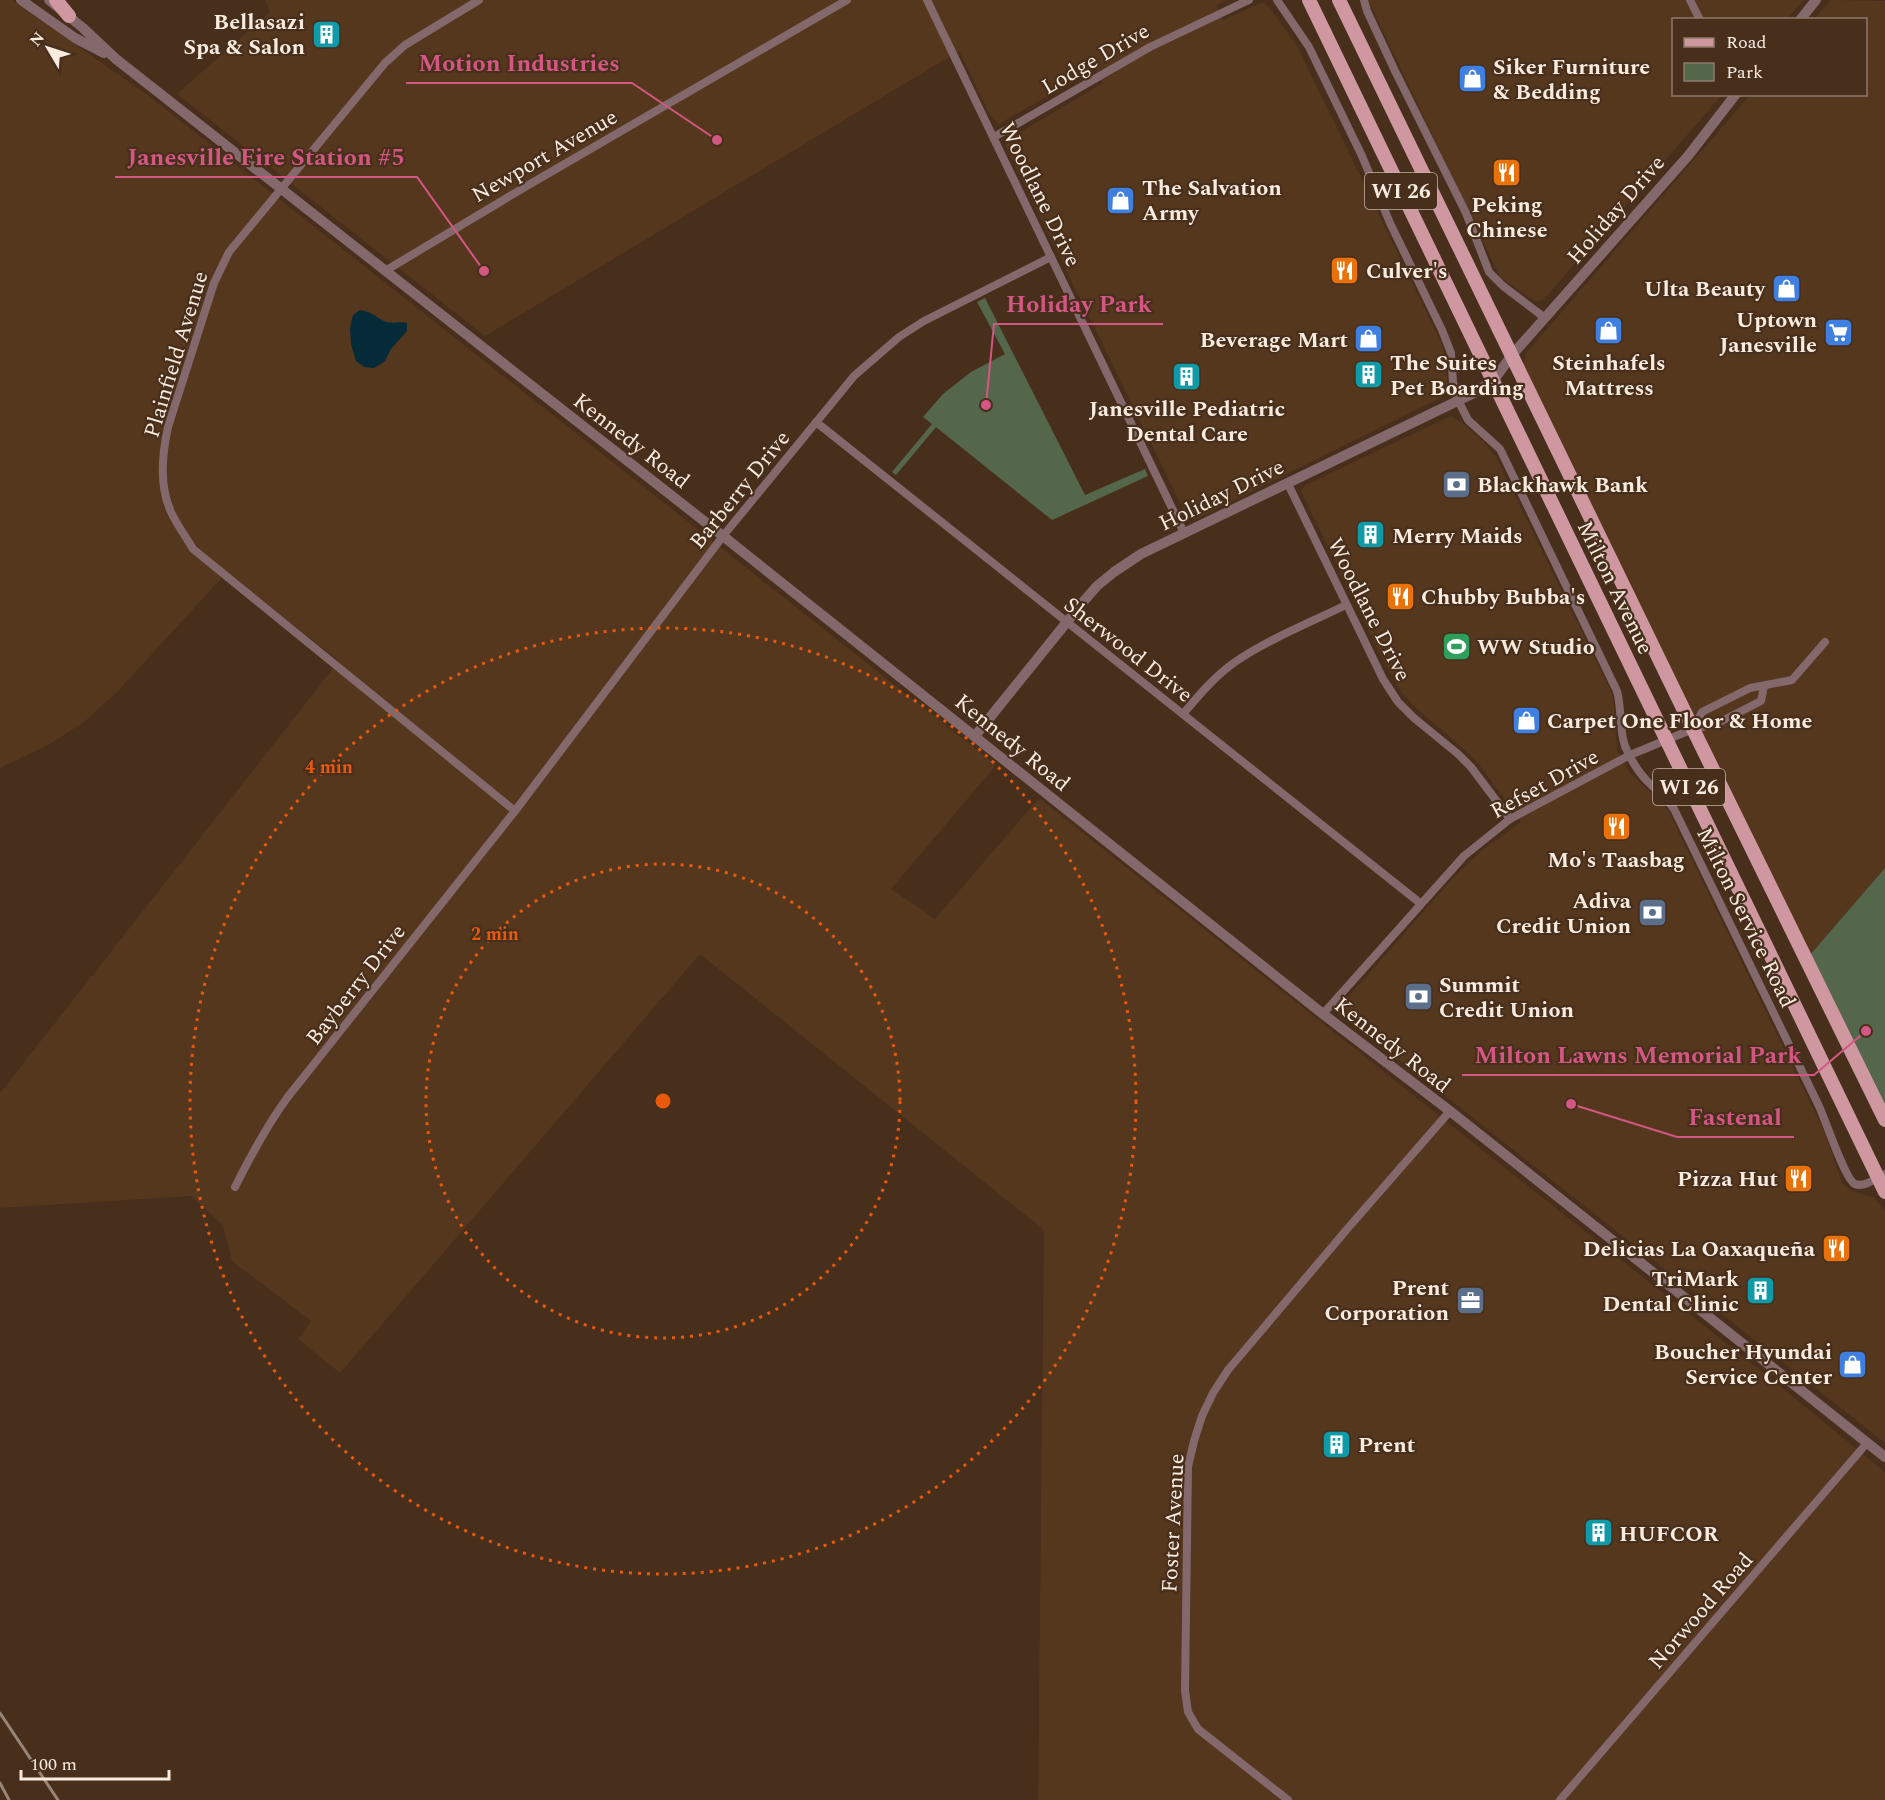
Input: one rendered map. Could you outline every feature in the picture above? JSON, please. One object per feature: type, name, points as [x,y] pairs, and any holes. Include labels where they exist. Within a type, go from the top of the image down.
[{"type":"main road","points":[[56,0],[69,16]]},
{"type":"main road","name":"Milton Avenue","points":[[1309,0],[1666,740],[1881,1176],[1885,1192]]},
{"type":"main road","name":"Milton Avenue","points":[[1339,0],[1885,1120]]},
{"type":"street","name":"Kennedy Road","points":[[21,0],[75,38],[116,58]]},
{"type":"street","name":"Kennedy Road","points":[[49,0],[116,58],[1885,1457]]},
{"type":"street","name":"Plainfield Avenue","points":[[479,0],[405,45],[385,63],[280,188],[222,262],[168,427],[163,451],[164,489],[170,511],[193,549],[515,811]]},
{"type":"street","name":"Newport Avenue","points":[[385,271],[847,0]]},
{"type":"street","name":"Woodlane Drive","points":[[927,0],[1184,533]]},
{"type":"street","name":"Lodge Drive","points":[[994,137],[1150,47],[1249,0]]},
{"type":"street","name":"Milton Service Road","points":[[1277,0],[1309,47],[1442,330],[1451,353],[1453,382],[1458,400],[1468,420],[1500,449],[1510,467],[1617,691],[1621,703],[1623,739],[1630,755],[1643,777],[1670,802],[1674,809],[1822,1112],[1845,1173],[1852,1182],[1859,1185],[1881,1176]]},
{"type":"street","points":[[1364,0],[1395,71],[1466,213],[1489,272],[1503,286],[1545,318]]},
{"type":"street","points":[[1690,0],[1699,18]]},
{"type":"street","points":[[1802,18],[1816,0]]},
{"type":"street","name":"Holiday Drive","points":[[975,736],[1097,586],[1128,562],[1474,393],[1493,381],[1512,355],[1688,156],[1735,96]]},
{"type":"street","name":"Barberry Drive","points":[[515,811],[723,536],[855,376],[899,337],[924,321],[1051,257]]},
{"type":"street","name":"Sherwood Drive","points":[[816,422],[1420,903]]},
{"type":"street","name":"Woodlane Drive","points":[[1287,484],[1383,679],[1398,702],[1471,767],[1510,819]]},
{"type":"street","points":[[1183,714],[1202,690],[1235,662],[1346,605]]},
{"type":"street","points":[[1693,729],[1702,712],[1750,688],[1792,680],[1825,642]]},
{"type":"street","name":"Refset Drive","points":[[1323,1014],[1464,856],[1510,819],[1630,755],[1693,729],[1716,724],[1761,701],[1764,686]]},
{"type":"street","name":"Bayberry Drive","points":[[235,1186],[258,1142],[287,1098],[515,811]]},
{"type":"street","name":"Foster Avenue","points":[[1288,1800],[1198,1729],[1188,1712],[1185,1691],[1188,1467],[1202,1416],[1228,1370],[1348,1227],[1450,1112]]},
{"type":"street","name":"Norwood Road","points":[[1560,1800],[1867,1443]]},
{"type":"shaded area","points":[[0,0],[12,0],[149,96],[996,765],[891,889],[935,919],[1039,798],[1765,1374],[1885,1472],[1885,1800],[1038,1800],[1044,1230],[700,954],[340,1373],[298,1339],[311,1321],[232,1261],[223,1225],[191,1196],[0,1208],[0,1093],[339,661],[227,572],[119,690],[84,722],[50,744],[0,768]]},
{"type":"shaded area","points":[[265,0],[1227,0],[1216,6],[1223,20],[1263,2],[1270,8],[1297,46],[1441,342],[1445,355],[1448,389],[1446,394],[1438,399],[1196,519],[1188,519],[1006,147],[1007,140],[1103,83],[1095,69],[999,124],[991,117],[959,51],[485,336],[177,94],[270,12]]},
{"type":"shaded area","points":[[1368,0],[1804,0],[1788,18],[1672,18],[1672,96],[1721,96],[1544,299],[1536,302],[1500,277]]},
{"type":"shaded area","points":[[1831,0],[1885,1],[1885,868],[1810,955],[1524,369],[1524,364],[1527,352],[1749,96],[1867,96],[1867,18],[1815,18]]},
{"type":"shaded area","points":[[1451,416],[1484,442],[1496,457],[1612,693],[1617,751],[1631,774],[1668,810],[1825,1133],[1842,1183],[1853,1192],[1874,1197],[1885,1211],[1885,1443],[1345,1017],[1340,1010],[1342,1004],[1454,877],[1482,850],[1521,822],[1481,767],[1401,692],[1384,662],[1301,491],[1305,485]]},
{"type":"green space","points":[[985,298],[1085,495],[1145,469],[1148,476],[1052,520],[936,427],[896,475],[892,472],[932,424],[923,417],[943,394],[971,372],[1005,354],[977,302]]},
{"type":"green space","points":[[1885,868],[1885,1108],[1810,955]]},
{"type":"water","points":[[360,310],[369,312],[387,322],[407,323],[407,331],[391,349],[385,361],[374,368],[364,367],[356,361],[351,344],[350,328],[353,315]]},
{"type":"railway","points":[[0,1713],[58,1800]]},
{"type":"railway","points":[[0,1783],[9,1800]]},
{"type":"place","name":"Bellasazi Spa & Salon","points":[[326,34]]},
{"type":"place","name":"Siker Furniture & Bedding","points":[[1472,79]]},
{"type":"place","name":"Motion Industries","points":[[717,140]]},
{"type":"place","name":"Peking Chinese","points":[[1507,172]]},
{"type":"place","name":"The Salvation Army","points":[[1121,200]]},
{"type":"place","name":"Culver's","points":[[1345,270]]},
{"type":"place","name":"Janesville Fire Station #5","points":[[484,271]]},
{"type":"place","name":"Ulta Beauty","points":[[1786,288]]},
{"type":"place","name":"Steinhafels Mattress","points":[[1609,330]]},
{"type":"place","name":"Uptown Janesville","points":[[1838,332]]},
{"type":"place","name":"Beverage Mart","points":[[1369,339]]},
{"type":"place","name":"The Suites Pet Boarding","points":[[1369,375]]},
{"type":"place","name":"Janesville Pediatric Dental Care","points":[[1187,376]]},
{"type":"place","name":"Holiday Park","points":[[986,405]]},
{"type":"place","name":"Blackhawk Bank","points":[[1456,484]]},
{"type":"place","name":"Merry Maids","points":[[1371,535]]},
{"type":"place","name":"Chubby Bubba's","points":[[1400,596]]},
{"type":"place","name":"WW Studio","points":[[1456,646]]},
{"type":"place","name":"Carpet One Floor & Home","points":[[1526,720]]},
{"type":"place","name":"Mo's Taasbag","points":[[1616,827]]},
{"type":"place","name":"Adiva Credit Union","points":[[1652,913]]},
{"type":"place","name":"Summit Credit Union","points":[[1418,997]]},
{"type":"place","name":"Milton Lawns Memorial Park","points":[[1866,1031]]},
{"type":"place","name":"Fastenal","points":[[1571,1104]]},
{"type":"place","name":"Pizza Hut","points":[[1799,1178]]},
{"type":"place","name":"Delicias La Oaxaqueña","points":[[1836,1248]]},
{"type":"place","name":"TriMark Dental Clinic","points":[[1760,1291]]},
{"type":"place","name":"Prent Corporation","points":[[1470,1300]]},
{"type":"place","name":"Boucher Hyundai Service Center","points":[[1853,1364]]},
{"type":"place","name":"Prent","points":[[1337,1444]]},
{"type":"place","name":"HUFCOR","points":[[1598,1533]]}]
